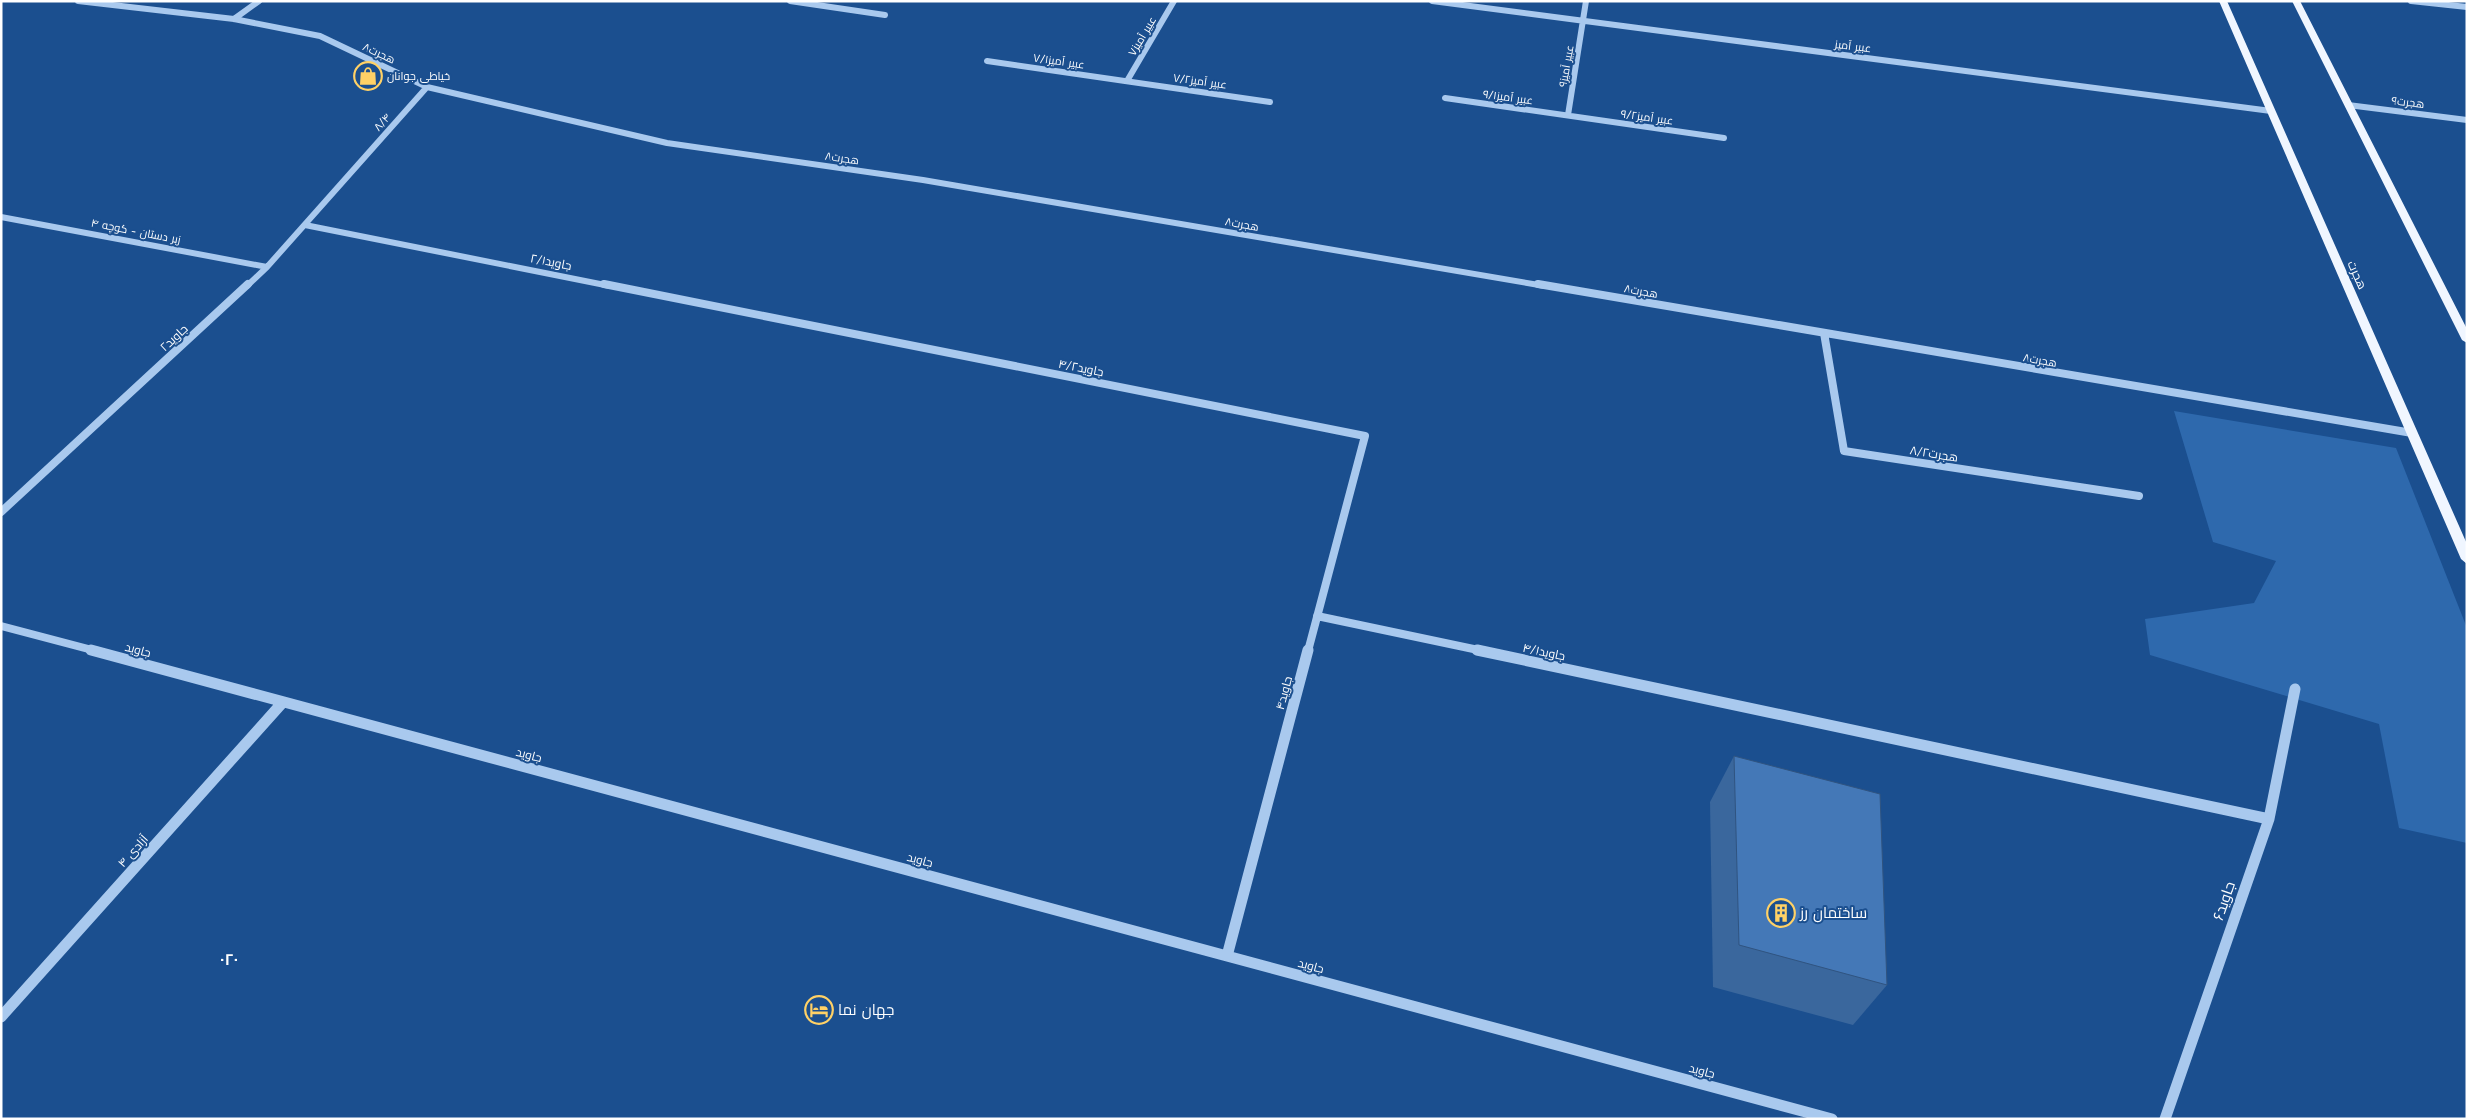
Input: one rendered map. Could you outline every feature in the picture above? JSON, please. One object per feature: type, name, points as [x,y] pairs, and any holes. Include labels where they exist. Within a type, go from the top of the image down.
[{"type":"main road","name":"هجرت","points":[[2223,1],[2467,559]]},
{"type":"main road","points":[[2296,1],[2467,340]]},
{"type":"street","name":"هجرت۸","points":[[78,1],[234,19],[320,36],[426,87],[667,143],[923,180],[2412,433]]},
{"type":"street","points":[[234,19],[259,1]]},
{"type":"street","points":[[790,1],[885,15]]},
{"type":"street","name":"۷عبیر آمیز","points":[[1127,81],[1174,1]]},
{"type":"street","name":"عبیر آمیز","points":[[1432,1],[2271,111]]},
{"type":"street","points":[[1585,21],[1586,1]]},
{"type":"street","points":[[2411,1],[2467,7]]},
{"type":"street","name":"عبیر آمیز۹","points":[[1568,115],[1585,21]]},
{"type":"street","name":"۷/۱عبیر آمیز","points":[[987,61],[1127,81]]},
{"type":"street","name":"۷/۲عبیر آمیز","points":[[1127,81],[1270,102]]},
{"type":"street","name":"۸/۴","points":[[352,171],[426,87]]},
{"type":"street","name":"۹/۱عبیر آمیز","points":[[1445,98],[1568,115]]},
{"type":"street","name":"هجرت۹","points":[[2348,105],[2467,120]]},
{"type":"street","name":"۹/۲عبیر آمیز","points":[[1568,115],[1724,138]]},
{"type":"street","name":"۲جاوید","points":[[1,512],[267,268],[352,171]]},
{"type":"street","name":"زبر دستان - کوچه ۴","points":[[1,217],[267,268]]},
{"type":"street","name":"۲/۱جاوید","points":[[305,225],[793,322]]},
{"type":"street","name":"۴/۲جاوید","points":[[793,322],[1365,436]]},
{"type":"street","name":"هجرت۸/۲","points":[[1824,333],[1844,451],[2139,496]]},
{"type":"street","name":"۴جاوید","points":[[1228,956],[1365,436]]},
{"type":"street","name":"۴/۱جاوید","points":[[1317,616],[2269,819]]},
{"type":"street","name":"جاوید","points":[[1,626],[1832,1119]]},
{"type":"street","name":"۶جاوید","points":[[2165,1119],[2269,819],[2295,689]]},
{"type":"street","name":"۴ آزادی","points":[[1,1017],[283,702]]},
{"type":"shaded area","points":[[2174,411],[2396,448],[2467,628],[2467,843],[2399,828],[2379,724],[2150,655],[2145,619],[2254,603],[2276,561],[2213,542]]},
{"type":"building","points":[[1734,756],[1880,794],[1887,985],[1739,945]]},
{"type":"place","name":"خیاطی جوانان","points":[[368,76]]},
{"type":"place","name":"ساختمان رز","points":[[1781,913]]},
{"type":"place","name":"جهان نما","points":[[819,1010]]},
{"type":"district","name":"۰۲۰","points":[[229,959]]}]
